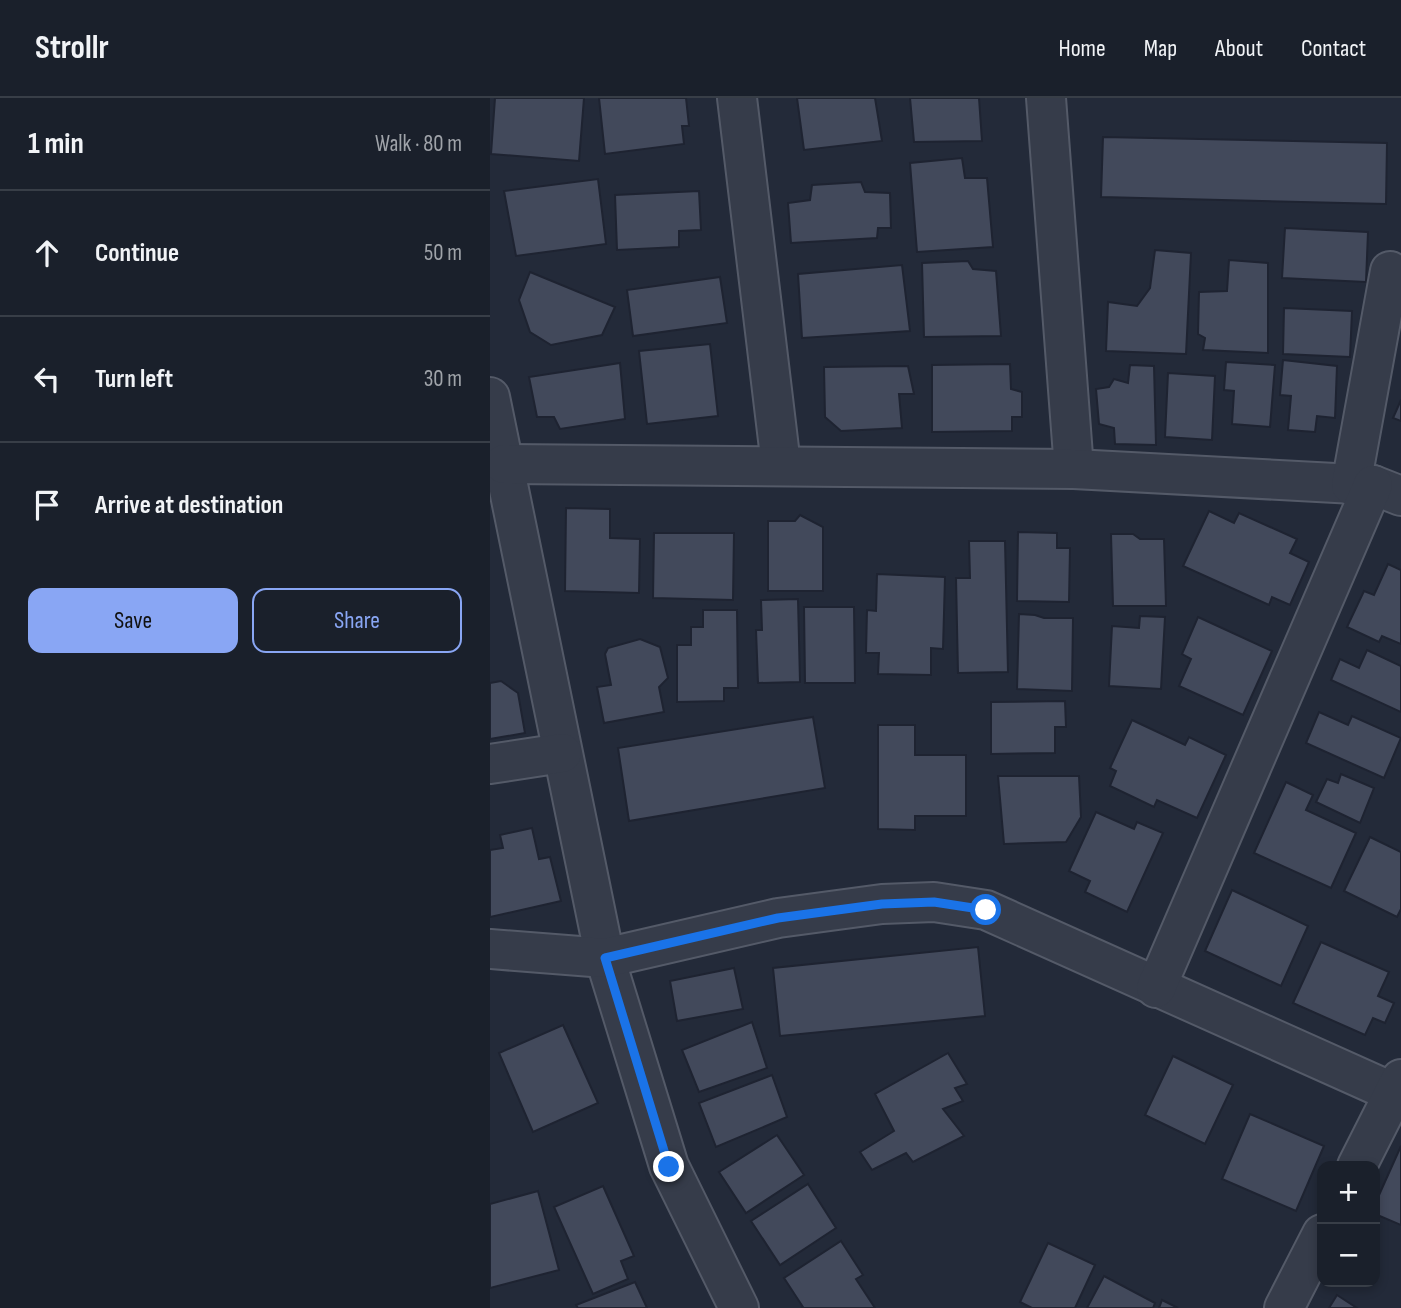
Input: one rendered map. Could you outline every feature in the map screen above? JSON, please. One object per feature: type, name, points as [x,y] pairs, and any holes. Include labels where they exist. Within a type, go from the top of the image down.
[{"type":"street","points":[[737,98],[781,465]]},
{"type":"street","points":[[1046,98],[1074,469]]},
{"type":"street","points":[[1156,988],[1375,489],[1390,271]]},
{"type":"street","points":[[490,397],[605,958],[669,1167],[739,1308]]},
{"type":"street","points":[[504,464],[1074,469],[1375,489]]},
{"type":"street","points":[[490,764],[562,754]]},
{"type":"street","points":[[490,949],[605,958],[778,918],[882,904],[934,902],[986,910],[1156,988],[1398,1086],[1360,1161]]},
{"type":"street","points":[[1284,1308],[1317,1244]]},
{"type":"building","points":[[495,98],[584,98],[579,161],[491,154]]},
{"type":"building","points":[[599,98],[686,98],[689,126],[682,126],[684,144],[605,154]]},
{"type":"building","points":[[797,98],[875,98],[882,141],[804,150]]},
{"type":"building","points":[[910,98],[979,98],[982,141],[914,142]]},
{"type":"building","points":[[1103,137],[1387,143],[1386,204],[1101,197]]},
{"type":"building","points":[[962,158],[965,178],[987,178],[993,247],[917,252],[910,163]]},
{"type":"building","points":[[598,179],[606,244],[516,256],[504,191]]},
{"type":"building","points":[[861,182],[865,192],[890,193],[891,228],[878,228],[877,238],[791,243],[788,203],[810,200],[812,185]]},
{"type":"building","points":[[699,191],[701,230],[679,231],[679,247],[617,250],[615,195]]},
{"type":"building","points":[[1285,228],[1368,232],[1366,282],[1282,278]]},
{"type":"building","points":[[1155,250],[1191,253],[1186,354],[1106,351],[1108,302],[1137,306],[1150,288]]},
{"type":"building","points":[[1229,260],[1268,263],[1268,353],[1203,350],[1205,338],[1198,334],[1199,292],[1227,291]]},
{"type":"building","points":[[968,261],[973,269],[996,271],[1001,336],[924,337],[922,263]]},
{"type":"building","points":[[902,265],[910,331],[802,338],[798,274]]},
{"type":"building","points":[[530,272],[615,307],[602,335],[551,345],[530,332],[519,300]]},
{"type":"building","points":[[720,277],[727,323],[633,336],[627,290]]},
{"type":"building","points":[[1284,308],[1352,311],[1350,357],[1283,354]]},
{"type":"building","points":[[710,344],[718,416],[647,424],[639,351]]},
{"type":"building","points":[[1283,360],[1337,366],[1335,418],[1317,416],[1315,432],[1288,430],[1291,396],[1280,395]]},
{"type":"building","points":[[1226,362],[1275,365],[1270,427],[1232,424],[1234,391],[1224,390]]},
{"type":"building","points":[[620,363],[625,419],[560,429],[554,417],[537,417],[529,377]]},
{"type":"building","points":[[1010,364],[1011,389],[1022,392],[1022,417],[1012,417],[1012,431],[932,432],[932,365]]},
{"type":"building","points":[[1130,365],[1154,366],[1156,445],[1115,444],[1114,428],[1099,424],[1096,389],[1109,387],[1114,379],[1128,383]]},
{"type":"building","points":[[908,366],[914,394],[899,394],[902,428],[841,431],[825,417],[824,367]]},
{"type":"building","points":[[1168,373],[1215,376],[1212,440],[1165,437]]},
{"type":"building","points":[[1401,400],[1401,421],[1393,418]]},
{"type":"building","points":[[566,508],[610,509],[610,538],[640,539],[639,593],[565,591]]},
{"type":"building","points":[[1209,511],[1234,523],[1239,513],[1297,539],[1290,553],[1309,562],[1290,605],[1272,597],[1269,605],[1183,566]]},
{"type":"building","points":[[800,515],[823,527],[823,591],[768,591],[768,521],[795,521]]},
{"type":"building","points":[[1018,532],[1057,533],[1057,548],[1070,548],[1069,602],[1017,601]]},
{"type":"building","points":[[654,533],[734,533],[733,600],[653,598]]},
{"type":"building","points":[[1111,534],[1133,534],[1140,539],[1164,539],[1166,606],[1113,606]]},
{"type":"building","points":[[969,541],[1005,541],[1008,672],[958,673],[956,578],[970,578]]},
{"type":"building","points":[[1388,564],[1401,570],[1401,644],[1382,636],[1379,642],[1347,627],[1364,591],[1374,595]]},
{"type":"building","points":[[877,574],[945,577],[943,649],[931,648],[931,675],[878,674],[879,653],[866,653],[867,610],[876,611]]},
{"type":"building","points":[[798,599],[800,682],[758,683],[756,630],[762,630],[761,600]]},
{"type":"building","points":[[804,607],[854,607],[855,683],[805,683]]},
{"type":"building","points":[[703,610],[737,610],[738,688],[724,688],[724,701],[677,702],[677,645],[691,645],[691,627],[703,627]]},
{"type":"building","points":[[1019,614],[1044,618],[1073,618],[1072,691],[1017,689]]},
{"type":"building","points":[[1140,616],[1165,617],[1161,689],[1109,686],[1112,626],[1139,628]]},
{"type":"building","points":[[1198,617],[1272,651],[1243,715],[1179,686],[1191,659],[1182,654]]},
{"type":"building","points":[[640,639],[660,647],[668,678],[659,687],[664,712],[604,723],[597,687],[611,685],[605,654],[608,648]]},
{"type":"building","points":[[1367,650],[1401,666],[1401,712],[1331,680],[1340,659],[1359,668]]},
{"type":"building","points":[[501,681],[518,693],[525,733],[490,739],[490,683]]},
{"type":"building","points":[[1065,701],[1066,727],[1055,727],[1055,753],[991,754],[991,702]]},
{"type":"building","points":[[1319,712],[1348,725],[1352,716],[1401,738],[1384,778],[1306,743]]},
{"type":"building","points":[[813,717],[825,788],[629,821],[618,748]]},
{"type":"building","points":[[1132,720],[1185,745],[1189,737],[1226,755],[1197,818],[1157,800],[1154,807],[1110,786],[1116,771],[1110,768]]},
{"type":"building","points":[[878,725],[915,725],[915,755],[966,755],[966,816],[915,816],[915,830],[878,829]]},
{"type":"building","points":[[1341,774],[1374,788],[1360,823],[1316,802],[1327,779],[1338,783]]},
{"type":"building","points":[[998,776],[1079,776],[1081,817],[1066,842],[1004,844]]},
{"type":"building","points":[[1286,782],[1313,795],[1306,810],[1356,833],[1331,888],[1254,853]]},
{"type":"building","points":[[1096,812],[1134,829],[1137,822],[1163,833],[1127,912],[1085,892],[1090,881],[1069,871]]},
{"type":"building","points":[[532,828],[539,859],[550,857],[561,901],[490,917],[490,850],[503,848],[500,835]]},
{"type":"building","points":[[1370,837],[1401,852],[1401,909],[1397,917],[1344,891]]},
{"type":"building","points":[[1232,890],[1308,926],[1281,986],[1205,951]]},
{"type":"building","points":[[1321,942],[1389,972],[1378,996],[1394,1003],[1385,1023],[1373,1018],[1365,1035],[1293,1003]]},
{"type":"building","points":[[978,947],[985,1016],[780,1036],[773,968]]},
{"type":"building","points":[[734,968],[743,1009],[677,1021],[670,981]]},
{"type":"building","points":[[752,1022],[767,1068],[699,1092],[682,1050]]},
{"type":"building","points":[[563,1025],[598,1103],[533,1132],[499,1053]]},
{"type":"building","points":[[948,1053],[967,1084],[955,1088],[963,1101],[943,1109],[964,1136],[913,1162],[906,1153],[872,1170],[860,1152],[894,1131],[875,1094]]},
{"type":"building","points":[[1173,1056],[1233,1085],[1205,1144],[1145,1115]]},
{"type":"building","points":[[772,1075],[787,1117],[716,1147],[699,1103]]},
{"type":"building","points":[[1250,1114],[1324,1146],[1296,1211],[1222,1179]]},
{"type":"building","points":[[777,1135],[804,1175],[746,1213],[719,1172]]},
{"type":"building","points":[[1401,1146],[1401,1225],[1380,1216],[1380,1193]]},
{"type":"building","points":[[808,1184],[836,1228],[780,1265],[751,1221]]},
{"type":"building","points":[[603,1186],[634,1256],[621,1261],[628,1279],[593,1294],[554,1207]]},
{"type":"building","points":[[538,1191],[559,1270],[490,1288],[490,1204]]},
{"type":"building","points":[[841,1241],[863,1275],[856,1279],[875,1308],[801,1308],[803,1307],[784,1278]]},
{"type":"building","points":[[1048,1243],[1095,1265],[1075,1308],[1032,1308],[1020,1302]]},
{"type":"building","points":[[1104,1276],[1155,1303],[1153,1308],[1087,1308]]},
{"type":"building","points":[[635,1282],[647,1308],[578,1308],[576,1305]]},
{"type":"building","points":[[1337,1295],[1357,1308],[1329,1308]]},
{"type":"building","points":[[1162,1300],[1178,1308],[1159,1308]]},
{"type":"route","points":[[669,1167],[605,958],[778,918],[882,904],[934,902],[986,910]]}]
